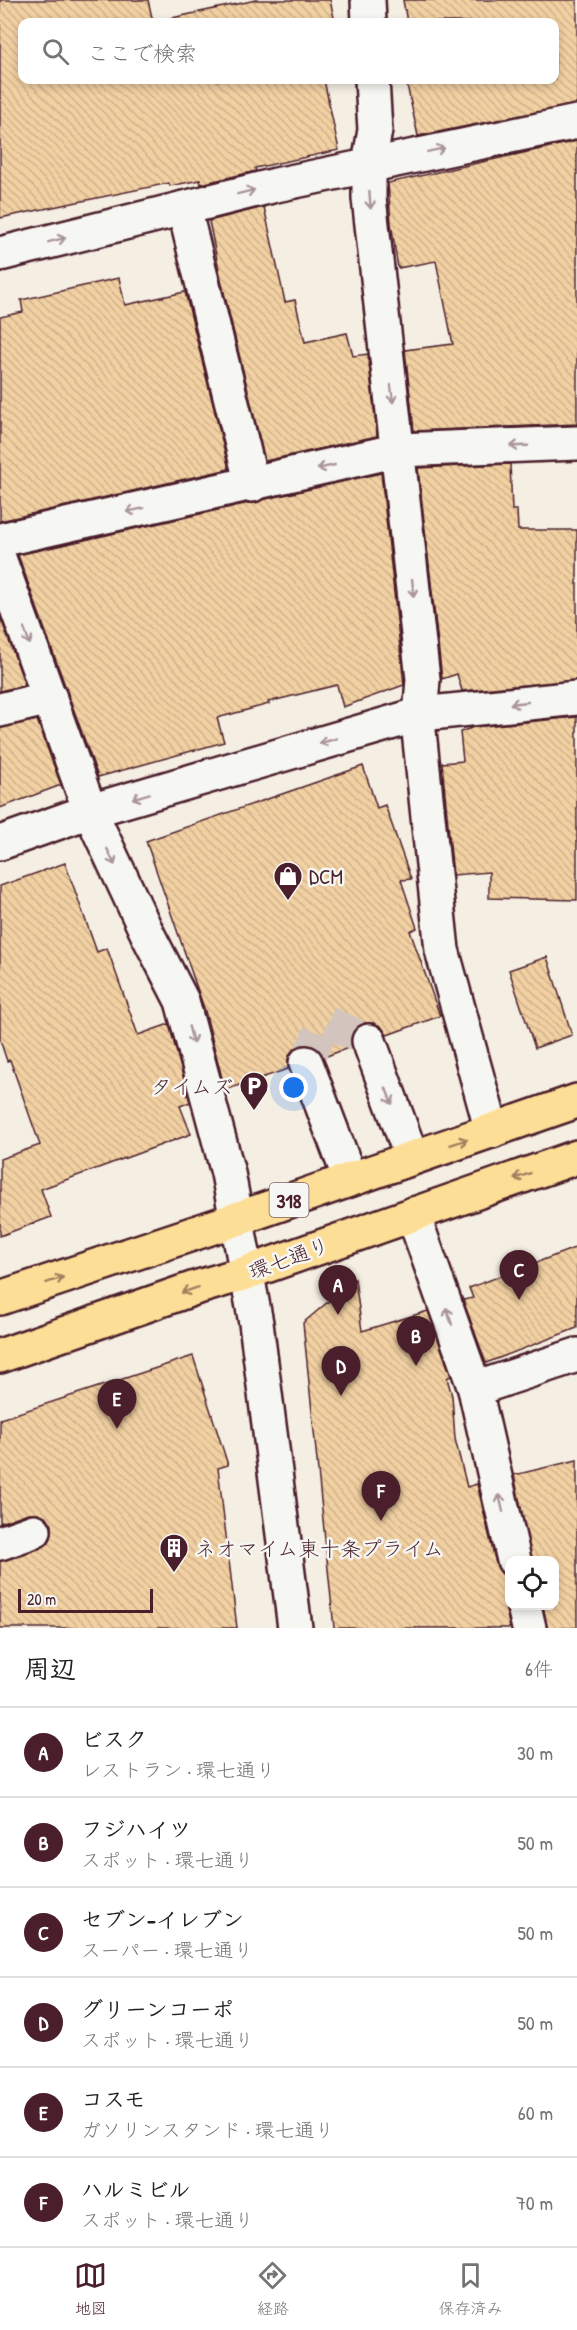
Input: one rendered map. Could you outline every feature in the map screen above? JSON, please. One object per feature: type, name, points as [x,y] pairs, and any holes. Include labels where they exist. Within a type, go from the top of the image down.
[{"type":"main road","name":"318","points":[[0,1298],[237,1219],[577,1101]]},
{"type":"main road","name":"環七通り","points":[[0,1356],[195,1288],[246,1274],[577,1156]]},
{"type":"street","points":[[368,0],[369,18]]},
{"type":"street","points":[[372,84],[375,130],[369,164],[369,198],[423,679],[419,731],[442,950],[492,1131]]},
{"type":"street","points":[[0,255],[369,164],[577,122]]},
{"type":"street","points":[[184,208],[252,485]]},
{"type":"street","points":[[0,540],[399,450],[577,443]]},
{"type":"street","points":[[0,561],[90,811],[148,936],[182,1001],[228,1173],[256,1323],[295,1628]]},
{"type":"street","points":[[0,710],[50,698]]},
{"type":"street","points":[[0,843],[90,811],[421,714],[577,698]]},
{"type":"street","points":[[369,1041],[412,1158]]},
{"type":"street","points":[[306,1063],[350,1179]]},
{"type":"street","points":[[413,1214],[475,1389],[513,1556]]},
{"type":"street","points":[[475,1389],[576,1360]]},
{"type":"street","points":[[0,1543],[34,1531]]},
{"type":"street","points":[[525,1610],[529,1628]]},
{"type":"building","points":[[0,0],[148,0],[152,18],[18,18],[18,84],[325,84],[339,150],[255,168],[256,171],[201,184],[200,180],[170,186],[169,183],[0,218]]},
{"type":"building","points":[[256,0],[330,0],[334,18],[172,18]]},
{"type":"building","points":[[403,0],[577,0],[577,104],[418,136],[407,84],[559,84],[559,18],[406,18]]},
{"type":"building","points":[[577,141],[577,424],[414,431],[405,350],[453,344],[436,261],[398,268],[388,183]]},
{"type":"building","points":[[264,207],[285,302],[295,300],[305,342],[347,333],[353,356],[368,354],[377,436],[265,461],[209,221]]},
{"type":"building","points":[[119,278],[125,305],[185,292],[229,469],[0,521],[0,317],[23,312],[21,300]]},
{"type":"building","points":[[510,464],[512,510],[517,510],[518,530],[577,530],[577,680],[462,691],[457,674],[442,679],[418,468]]},
{"type":"building","points":[[381,473],[404,685],[343,707],[337,685],[268,702],[269,704],[217,718],[224,742],[98,777],[18,555]]},
{"type":"building","points":[[0,616],[25,685],[0,691]]},
{"type":"building","points":[[577,717],[577,900],[489,898],[489,872],[453,875],[442,763],[463,761],[460,732],[474,727]]},
{"type":"building","points":[[37,720],[61,785],[0,808],[0,728]]},
{"type":"building","name":"DCM","points":[[363,766],[377,808],[385,805],[411,879],[401,880],[417,928],[410,931],[440,1016],[387,1035],[381,1026],[363,1023],[354,1029],[351,1047],[324,1057],[317,1048],[300,1045],[291,1052],[288,1069],[225,1090],[205,1011],[146,841]]},
{"type":"building","points":[[65,863],[97,952],[107,948],[138,1035],[169,1024],[190,1102],[180,1106],[191,1134],[41,1189],[51,1217],[0,1236],[0,1159],[40,1145],[10,1060],[7,1061],[0,1040],[0,886]]},
{"type":"building","points":[[547,957],[572,1035],[535,1048],[509,970]]},
{"type":"building","points":[[577,1247],[577,1328],[486,1363],[463,1300],[473,1298],[469,1288]]},
{"type":"building","points":[[355,1279],[362,1331],[428,1311],[451,1376],[447,1378],[452,1396],[455,1439],[467,1487],[477,1484],[496,1564],[505,1575],[505,1610],[510,1628],[334,1628],[303,1323]]},
{"type":"building","points":[[193,1356],[228,1465],[218,1468],[237,1628],[0,1628],[0,1561],[41,1548],[49,1543],[52,1525],[47,1517],[38,1513],[28,1513],[0,1523],[0,1419]]},
{"type":"building","points":[[577,1460],[577,1628],[547,1628],[544,1610],[559,1610],[559,1556],[531,1556],[514,1475]]},
{"type":"tunnel","points":[[306,1063],[325,1021],[369,1041]]},
{"type":"place","name":"DCM","points":[[288,902]]},
{"type":"place","name":"タイムズ","points":[[254,1112]]},
{"type":"place","name":"セブン-イレブン","points":[[519,1300]]},
{"type":"place","name":"ビスク","points":[[338,1315]]},
{"type":"place","name":"フジハイツ","points":[[416,1366]]},
{"type":"place","name":"グリーンコーポ","points":[[341,1396]]},
{"type":"place","name":"コスモ","points":[[117,1429]]},
{"type":"place","name":"ハルミビル","points":[[381,1521]]},
{"type":"place","name":"ネオマイム東十条プライム","points":[[174,1574]]}]
